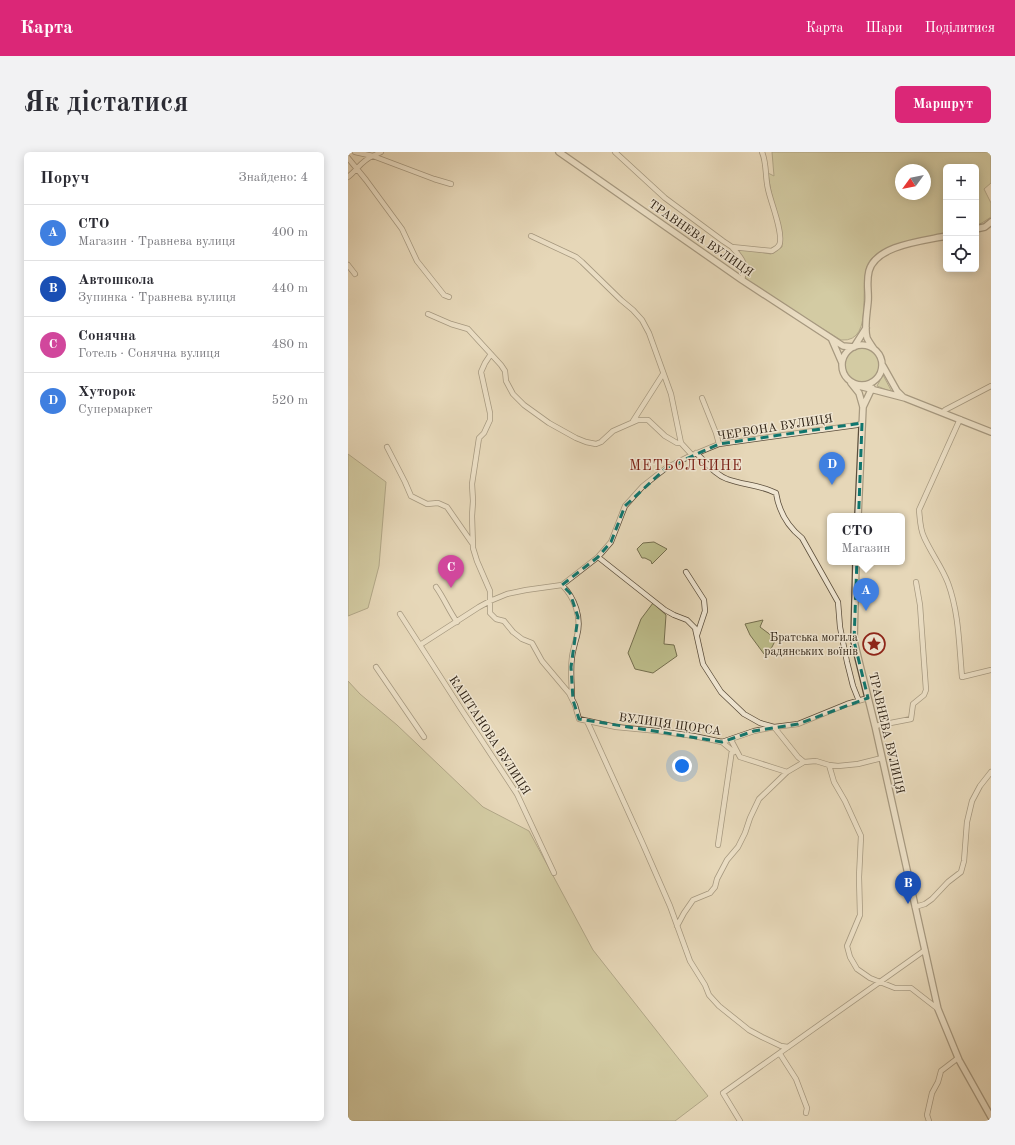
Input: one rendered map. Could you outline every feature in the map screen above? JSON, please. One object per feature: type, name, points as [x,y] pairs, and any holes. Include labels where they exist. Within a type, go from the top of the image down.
[{"type":"street","points":[[355,152],[373,156],[451,184]]},
{"type":"street","points":[[348,177],[362,162],[381,152]]},
{"type":"street","name":"ТРАВНЕВА ВУЛИЦЯ","points":[[559,152],[742,280],[843,346],[854,347]]},
{"type":"street","points":[[615,152],[665,198],[732,247],[740,256],[745,266],[742,280]]},
{"type":"street","points":[[732,247],[772,251],[779,246],[779,232],[768,187],[766,168],[762,152]]},
{"type":"street","points":[[348,158],[402,229],[417,261],[444,295],[449,297]]},
{"type":"street","points":[[979,228],[985,227],[991,222]]},
{"type":"street","points":[[531,236],[576,257],[590,268],[642,320],[649,333],[671,394],[681,443]]},
{"type":"street","points":[[905,398],[897,391],[883,366],[882,360],[868,339],[866,328],[868,299],[867,283],[870,269],[876,259],[885,252],[943,237]]},
{"type":"street","points":[[348,265],[355,274]]},
{"type":"street","points":[[428,314],[468,329],[505,371],[506,381],[513,394],[524,405],[549,424],[576,438],[596,444],[601,442],[613,431],[633,421],[648,420],[665,436],[677,443],[681,443],[716,473],[726,479],[756,487],[766,488],[776,493],[777,502],[782,516],[794,531],[802,538],[838,602],[840,627],[847,662],[853,686],[859,701]]},
{"type":"street","points":[[842,364],[845,355],[854,347],[866,328]]},
{"type":"street","points":[[832,339],[842,364],[843,373],[859,393],[863,407],[858,513]]},
{"type":"street","points":[[854,347],[863,345],[874,349]]},
{"type":"street","points":[[491,354],[484,363],[480,372],[490,413],[490,420],[484,433],[479,438],[472,484],[473,544],[477,561],[490,591],[490,613],[496,619],[504,621],[522,639],[532,643],[542,661],[569,693],[579,719],[587,721],[670,906],[690,961],[705,985],[709,995],[749,1030],[781,1046],[788,1047]]},
{"type":"street","points":[[863,407],[875,381],[881,373],[883,366]]},
{"type":"street","points":[[633,421],[663,374]]},
{"type":"street","points":[[859,386],[868,385],[875,381]]},
{"type":"street","points":[[851,382],[859,386],[905,398],[944,412],[991,432]]},
{"type":"street","points":[[944,412],[961,401],[991,386]]},
{"type":"street","points":[[702,398],[719,444]]},
{"type":"street","points":[[960,419],[919,510],[920,521],[923,537],[943,570],[957,616],[962,677],[991,670]]},
{"type":"street","name":"ЧЕРВОНА ВУЛИЦЯ","points":[[420,646],[490,601],[507,594],[562,585],[598,557],[611,542],[625,506],[643,486],[666,468],[694,454],[719,444],[862,423]]},
{"type":"street","points":[[387,447],[405,482],[408,493],[415,499],[427,504],[438,503],[447,507],[473,544]]},
{"type":"street","points":[[598,557],[666,610],[687,620],[694,628],[697,635],[703,664],[721,692],[744,714],[760,723],[774,727],[798,757],[804,762]]},
{"type":"street","name":"ТРАВНЕВА ВУЛИЦЯ","points":[[856,565],[854,641],[875,726],[938,1009],[958,1058],[991,1117]]},
{"type":"street","points":[[686,572],[704,600],[705,611],[697,635]]},
{"type":"street","points":[[875,726],[911,718],[913,704],[924,695],[926,690],[920,605],[916,582]]},
{"type":"street","points":[[562,585],[570,593],[575,604],[578,617],[578,635],[572,656],[571,667],[572,700]]},
{"type":"street","points":[[436,587],[444,598],[456,622]]},
{"type":"street","name":"КАШТАНОВА ВУЛИЦЯ","points":[[400,614],[517,794],[554,873]]},
{"type":"street","points":[[376,667],[424,737]]},
{"type":"street","name":"ВУЛИЦЯ ЩОРСА","points":[[587,721],[616,727],[637,728],[688,735],[722,742],[754,731],[798,724],[846,704],[868,698]]},
{"type":"street","points":[[731,740],[740,757]]},
{"type":"street","points":[[722,742],[740,757],[788,772]]},
{"type":"street","points":[[718,845],[732,750]]},
{"type":"street","points":[[677,926],[684,912],[693,900],[710,892],[715,887],[717,879],[727,860],[738,847],[745,833],[758,799],[788,772],[804,762],[816,761],[838,766],[858,764],[882,758]]},
{"type":"street","points":[[829,765],[834,782],[845,801],[861,836],[859,877],[860,915],[847,946],[850,957],[857,970],[870,978],[895,988],[911,988],[938,1009]]},
{"type":"street","points":[[915,907],[925,904],[932,899],[948,882],[961,872],[964,861],[967,822],[972,801],[976,792],[991,772]]},
{"type":"street","points":[[740,1121],[723,1093],[780,1054],[924,950]]},
{"type":"street","points":[[780,1054],[796,1078],[807,1108],[806,1113]]},
{"type":"street","points":[[929,1121],[927,1115],[932,1093],[938,1082],[941,1071],[958,1058]]},
{"type":"highlighted area","points":[[862,423],[854,641],[868,698],[798,724],[754,731],[722,742],[579,719],[573,700],[571,667],[578,617],[570,593],[562,585],[598,557],[611,542],[625,506],[666,468],[719,444]]},
{"type":"green space","points":[[772,152],[991,152],[991,183],[984,189],[991,203],[991,217],[979,224],[979,164],[943,164],[943,234],[896,245],[878,253],[871,259],[867,268],[865,280],[863,320],[859,331],[852,338],[841,340],[747,282],[745,277],[747,266],[737,248],[771,254],[782,247],[782,235],[771,192],[768,173],[774,176]]},
{"type":"green space","points":[[862,347],[875,352],[880,365],[875,378],[862,383],[849,378],[844,365],[849,352]]},
{"type":"green space","points":[[883,375],[892,392],[877,386]]},
{"type":"green space","points":[[348,454],[386,482],[379,566],[368,608],[348,616]]},
{"type":"green space","points":[[654,542],[667,549],[652,564],[651,561],[642,558],[637,549],[643,543]]},
{"type":"green space","points":[[653,603],[666,615],[664,644],[674,645],[677,656],[653,673],[635,669],[628,653],[641,619]]},
{"type":"green space","points":[[763,620],[760,627],[776,639],[771,649],[764,654],[750,635],[745,624]]},
{"type":"green space","points":[[348,681],[360,694],[397,725],[483,807],[529,831],[593,950],[708,1096],[675,1121],[348,1121]]},
{"type":"place","name":"Хуторок","points":[[832,485]]},
{"type":"place","name":"Сонячна","points":[[451,588]]},
{"type":"place","name":"СТО","points":[[866,611]]},
{"type":"place","name":"Братська могила радянських воїнів","points":[[874,644]]},
{"type":"place","name":"Автошкола","points":[[908,904]]},
{"type":"district","name":"МЕТЬОЛЧИНЕ","points":[[686,465]]}]
